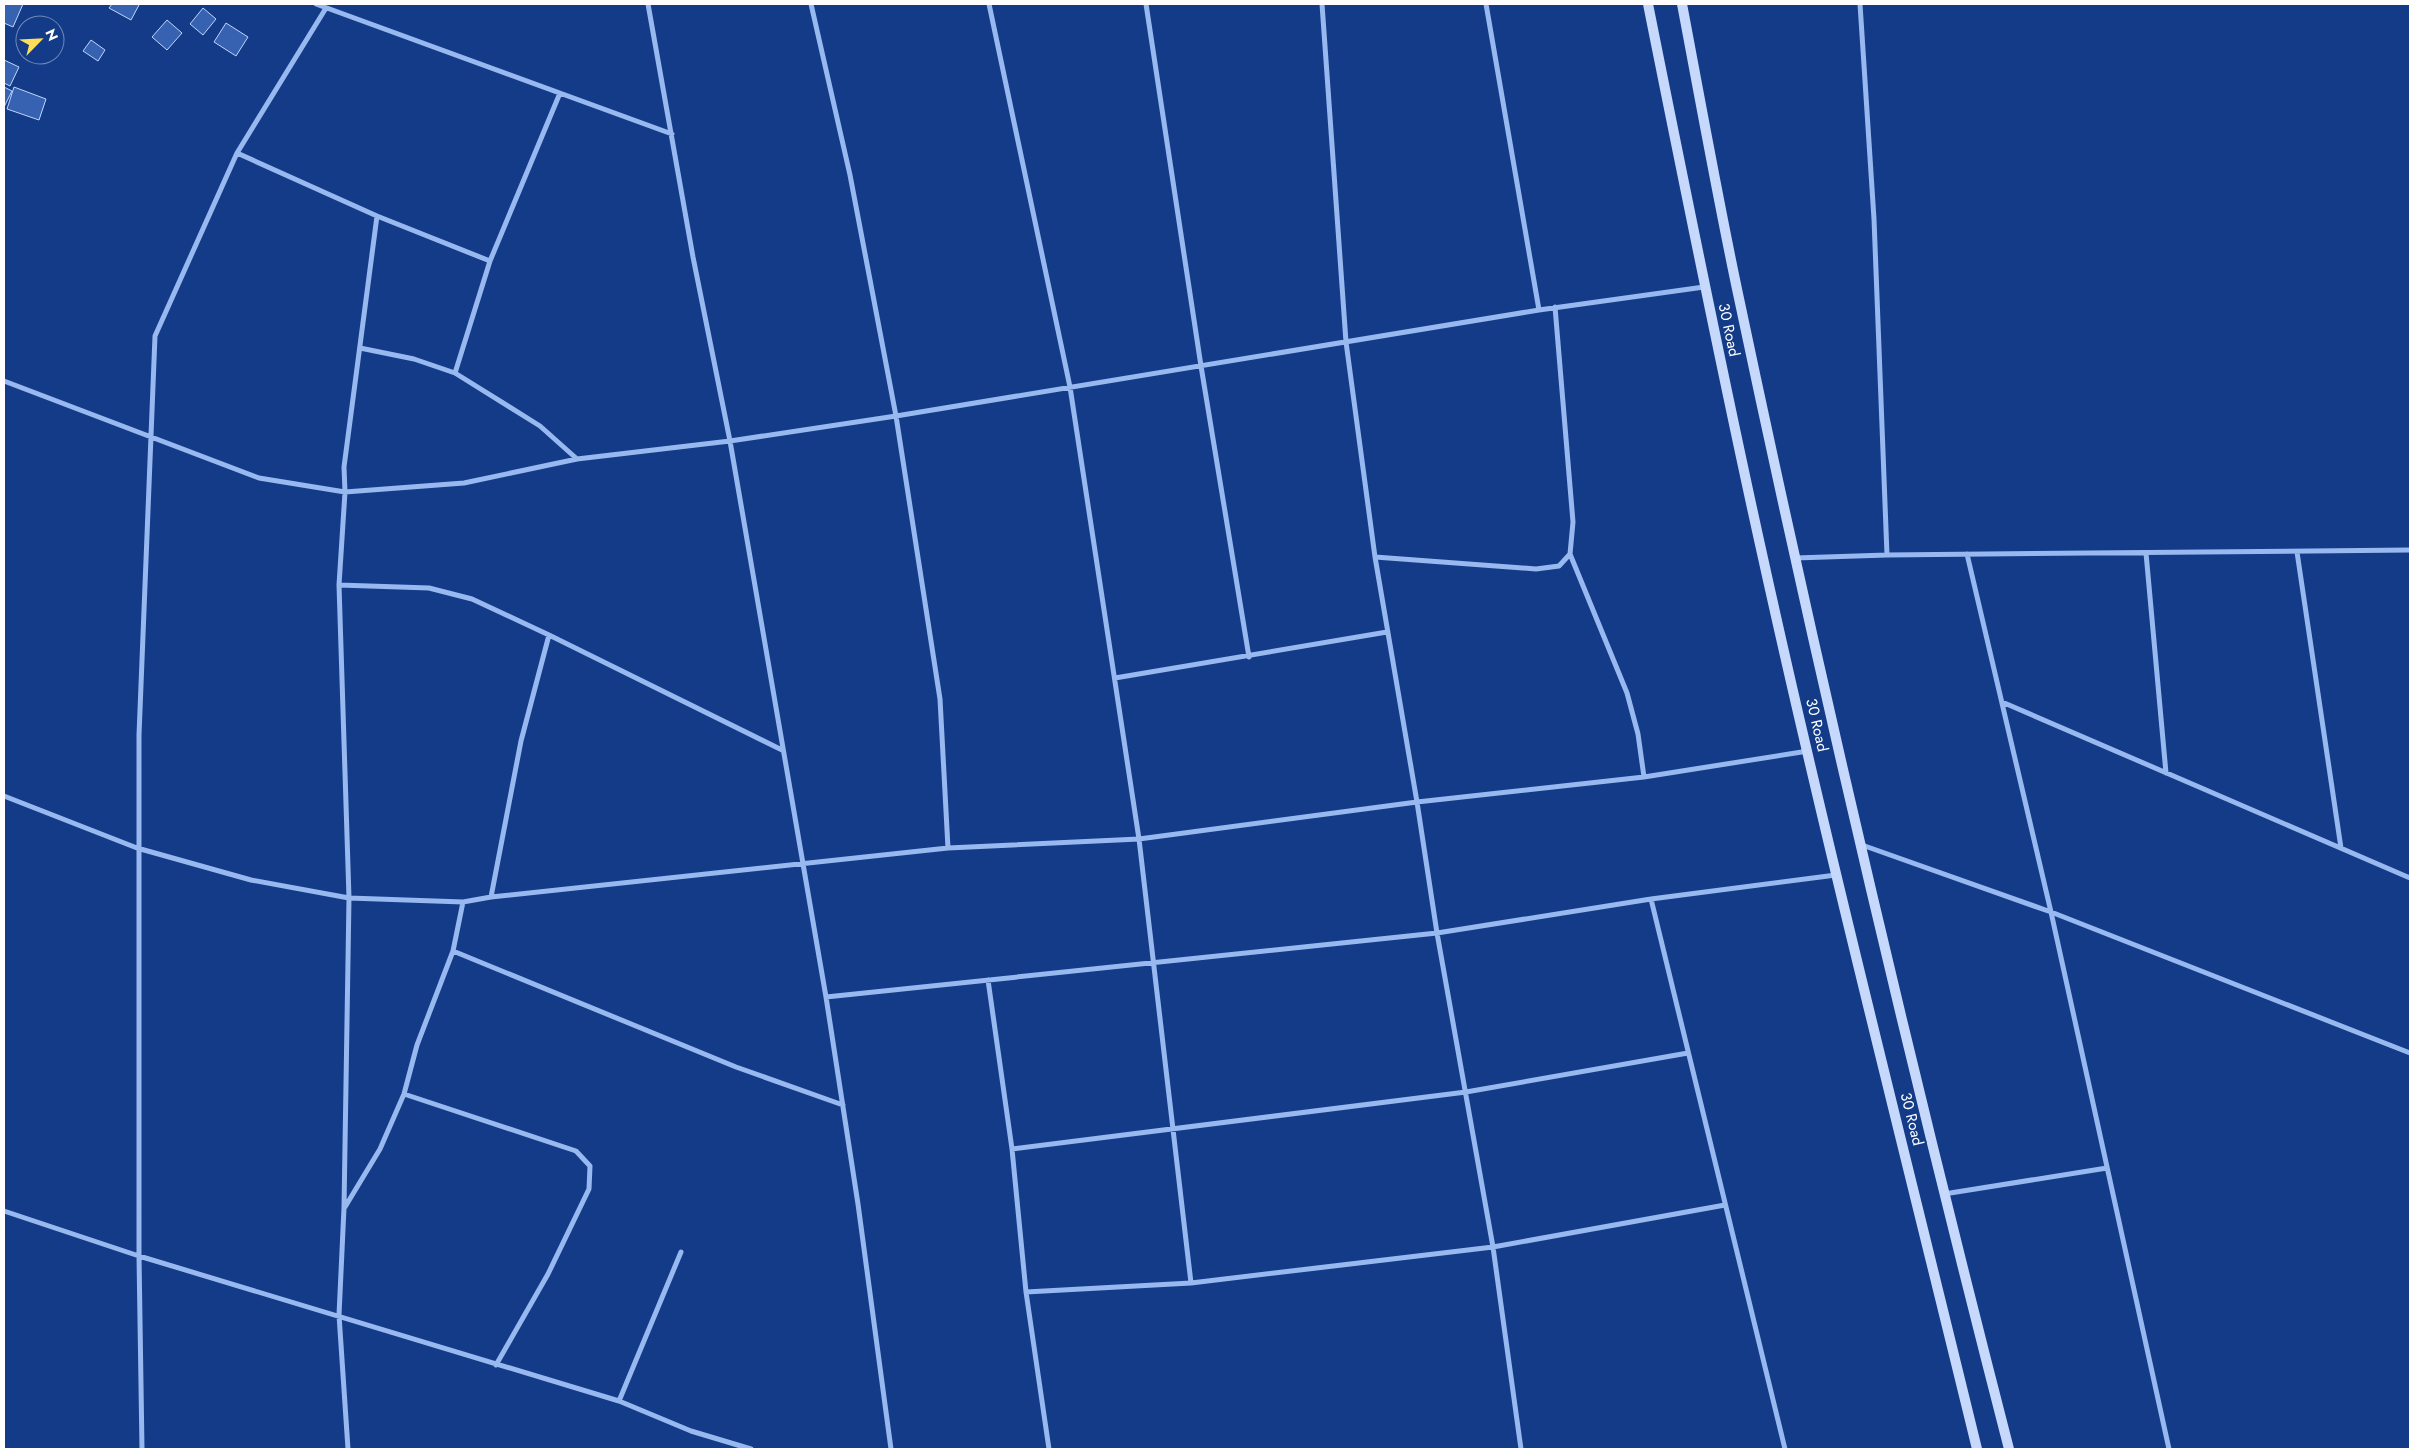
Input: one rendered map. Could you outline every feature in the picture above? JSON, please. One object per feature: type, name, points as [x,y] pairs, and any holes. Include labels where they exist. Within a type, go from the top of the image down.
[{"type":"main road","name":"30 Road","points":[[1648,4],[1704,287],[1763,561],[1836,875],[1978,1449]]},
{"type":"main road","name":"30 Road","points":[[1682,4],[1734,275],[1795,558],[1944,1194],[2009,1449]]},
{"type":"street","points":[[316,4],[672,134]]},
{"type":"street","points":[[648,4],[693,257],[730,441],[826,996],[844,1105],[891,1449]]},
{"type":"street","points":[[811,4],[850,175],[896,416],[940,699],[948,848]]},
{"type":"street","points":[[989,4],[1070,387],[1139,840],[1191,1284]]},
{"type":"street","points":[[1146,4],[1201,366],[1249,657]]},
{"type":"street","points":[[1322,4],[1346,342],[1375,557],[1417,802],[1437,933],[1493,1247],[1521,1449]]},
{"type":"street","points":[[1486,4],[1539,310]]},
{"type":"street","points":[[1860,4],[1874,219],[1886,555]]},
{"type":"street","points":[[142,1449],[139,1256],[138,735],[155,336],[236,153],[326,8]]},
{"type":"street","points":[[455,373],[490,261],[560,93]]},
{"type":"street","points":[[236,153],[377,216],[490,261]]},
{"type":"street","points":[[348,1449],[338,1316],[344,1208],[349,898],[339,585],[345,492],[344,466],[377,216]]},
{"type":"street","points":[[4,381],[258,478],[345,492],[464,483],[578,459],[730,441],[896,416],[1539,310],[1704,287]]},
{"type":"street","points":[[1555,308],[1573,522],[1570,554],[1627,693],[1638,734],[1644,777]]},
{"type":"street","points":[[360,348],[414,359],[455,373],[540,426],[578,459]]},
{"type":"street","points":[[1795,558],[1886,555],[2410,550]]},
{"type":"street","points":[[2297,552],[2341,848]]},
{"type":"street","points":[[2146,553],[2166,773]]},
{"type":"street","points":[[1375,557],[1536,569],[1559,566],[1570,554]]},
{"type":"street","points":[[1967,554],[2052,912],[2169,1449]]},
{"type":"street","points":[[339,585],[429,588],[472,599],[782,750]]},
{"type":"street","points":[[1115,678],[1249,657],[1387,632]]},
{"type":"street","points":[[491,897],[521,741],[549,635]]},
{"type":"street","points":[[2002,702],[2410,878]]},
{"type":"street","points":[[4,796],[138,848],[251,880],[349,898],[463,902],[491,897],[948,848],[1139,840],[1417,802],[1644,777],[1808,751]]},
{"type":"street","points":[[1862,844],[2052,912],[2410,1053]]},
{"type":"street","points":[[826,996],[1437,933],[1651,899],[1836,875]]},
{"type":"street","points":[[1651,899],[1785,1449]]},
{"type":"street","points":[[344,1208],[380,1149],[404,1094],[417,1045],[453,951],[463,902]]},
{"type":"street","points":[[453,951],[736,1067],[844,1105]]},
{"type":"street","points":[[988,980],[1012,1149],[1026,1292],[1049,1449]]},
{"type":"street","points":[[1012,1149],[1466,1092],[1688,1053]]},
{"type":"street","points":[[404,1094],[576,1150],[590,1166],[589,1190],[548,1274],[496,1365]]},
{"type":"street","points":[[1944,1194],[2107,1168]]},
{"type":"street","points":[[1026,1292],[1191,1284],[1493,1247],[1725,1205]]},
{"type":"street","points":[[4,1211],[139,1256],[619,1401],[691,1430],[751,1449]]},
{"type":"street","points":[[619,1401],[681,1252]]},
{"type":"building","points":[[4,4],[23,4],[18,15],[15,15],[13,27],[4,23]]},
{"type":"building","points":[[112,4],[139,5],[131,20],[109,8]]},
{"type":"building","points":[[203,8],[216,19],[203,35],[190,24]]},
{"type":"building","points":[[167,20],[182,33],[167,50],[152,37]]},
{"type":"building","points":[[226,23],[248,37],[236,56],[214,42]]},
{"type":"building","points":[[91,40],[105,50],[98,61],[83,51]]},
{"type":"building","points":[[4,60],[19,67],[10,86],[4,83]]},
{"type":"building","points":[[4,87],[12,91],[4,107]]},
{"type":"building","points":[[14,87],[46,99],[39,120],[7,109]]}]
